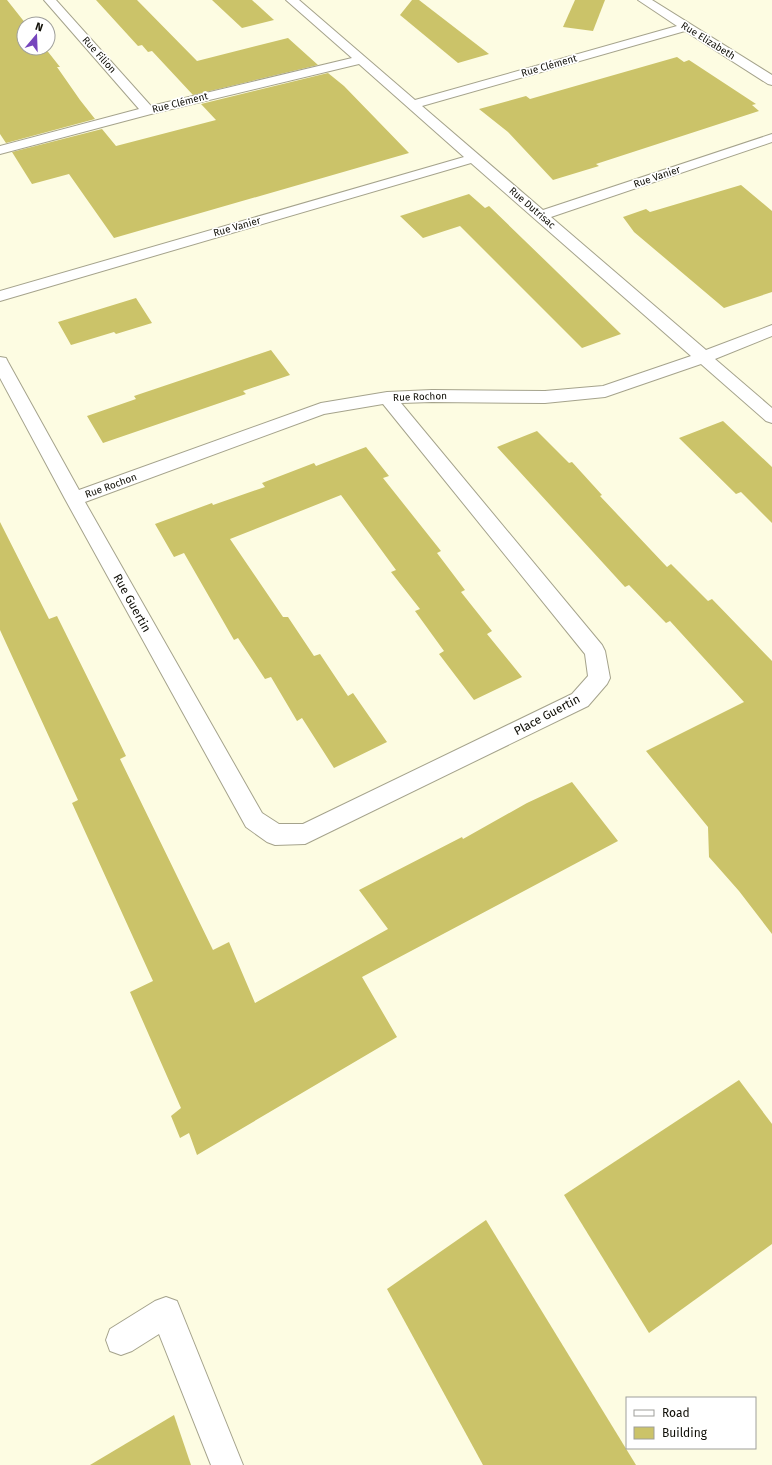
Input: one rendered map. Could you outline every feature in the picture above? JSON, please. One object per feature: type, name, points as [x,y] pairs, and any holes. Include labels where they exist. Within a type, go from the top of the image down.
[{"type":"street","name":"Rue Filion","points":[[50,0],[148,111]]},
{"type":"street","name":"Rue Dutrisac","points":[[292,0],[772,417]]},
{"type":"street","name":"Rue Elizabeth","points":[[644,0],[772,81]]},
{"type":"street","name":"Rue Clément","points":[[412,105],[687,27]]},
{"type":"street","name":"Rue Clément","points":[[0,150],[148,111],[361,60]]},
{"type":"street","name":"Rue Vanier","points":[[541,216],[772,138]]},
{"type":"street","name":"Rue Vanier","points":[[0,296],[474,158]]},
{"type":"street","name":"Rue Rochon","points":[[74,499],[321,409],[387,398],[432,396],[544,397],[605,391],[704,357],[772,330]]},
{"type":"street","name":"Rue Guertin","points":[[0,362],[74,499],[254,820],[275,835]]},
{"type":"street","name":"Place Guertin","points":[[275,835],[305,834],[580,700],[599,678],[595,650],[387,398]]},
{"type":"street","points":[[121,1340],[166,1312],[227,1465]]},
{"type":"building","points":[[0,0],[7,0],[20,16],[16,16],[16,56],[51,56],[60,67],[57,67],[95,119],[6,143],[0,134]]},
{"type":"building","points":[[96,0],[137,0],[197,61],[288,38],[318,65],[193,95],[152,51],[148,52],[142,45],[138,46]]},
{"type":"building","points":[[212,0],[252,0],[274,20],[242,28]]},
{"type":"building","points":[[412,0],[419,0],[489,54],[458,63],[400,15]]},
{"type":"building","points":[[575,0],[605,0],[593,31],[563,27]]},
{"type":"building","points":[[677,57],[684,62],[689,60],[756,104],[752,105],[759,111],[596,164],[599,166],[553,180],[508,132],[479,109],[526,96],[530,99]]},
{"type":"building","points":[[328,73],[344,86],[409,153],[114,238],[69,174],[32,184],[12,152],[102,129],[116,146],[216,120],[201,104]]},
{"type":"building","points":[[741,185],[772,211],[772,292],[724,308],[634,232],[623,217],[646,209],[650,212]]},
{"type":"building","points":[[469,194],[485,208],[489,206],[621,334],[582,348],[460,226],[423,238],[400,216]]},
{"type":"building","points":[[136,298],[152,323],[116,334],[114,332],[71,345],[58,322]]},
{"type":"building","points":[[271,350],[290,375],[243,391],[246,394],[103,443],[87,416],[136,399],[134,396]]},
{"type":"building","points":[[723,421],[772,467],[772,523],[741,492],[736,494],[679,438]]},
{"type":"building","points":[[537,431],[569,463],[572,462],[602,495],[600,496],[667,567],[671,564],[708,601],[712,599],[772,661],[772,934],[739,891],[709,857],[708,827],[646,751],[744,702],[670,621],[666,623],[629,585],[625,587],[497,447]]},
{"type":"building","points":[[366,447],[389,476],[383,478],[441,551],[437,553],[465,590],[461,592],[492,631],[487,634],[522,677],[474,700],[439,654],[444,651],[415,611],[420,609],[391,572],[396,570],[341,495],[230,539],[283,617],[288,617],[314,656],[320,654],[348,696],[353,693],[387,742],[334,768],[302,718],[297,721],[271,677],[265,679],[238,638],[234,640],[184,553],[174,557],[155,524],[212,503],[213,505],[265,487],[262,483],[314,463],[316,466]]},
{"type":"building","points":[[0,522],[49,619],[57,616],[126,756],[120,759],[213,950],[229,942],[255,1003],[388,929],[359,890],[462,837],[463,839],[527,803],[572,782],[618,841],[362,977],[397,1037],[197,1155],[189,1133],[180,1138],[171,1116],[181,1108],[130,992],[153,981],[72,803],[78,800],[0,630]]},
{"type":"building","points":[[739,1080],[772,1124],[772,1244],[649,1333],[564,1195]]},
{"type":"building","points":[[486,1220],[636,1465],[483,1465],[387,1289]]},
{"type":"building","points":[[174,1415],[191,1465],[90,1465]]}]
